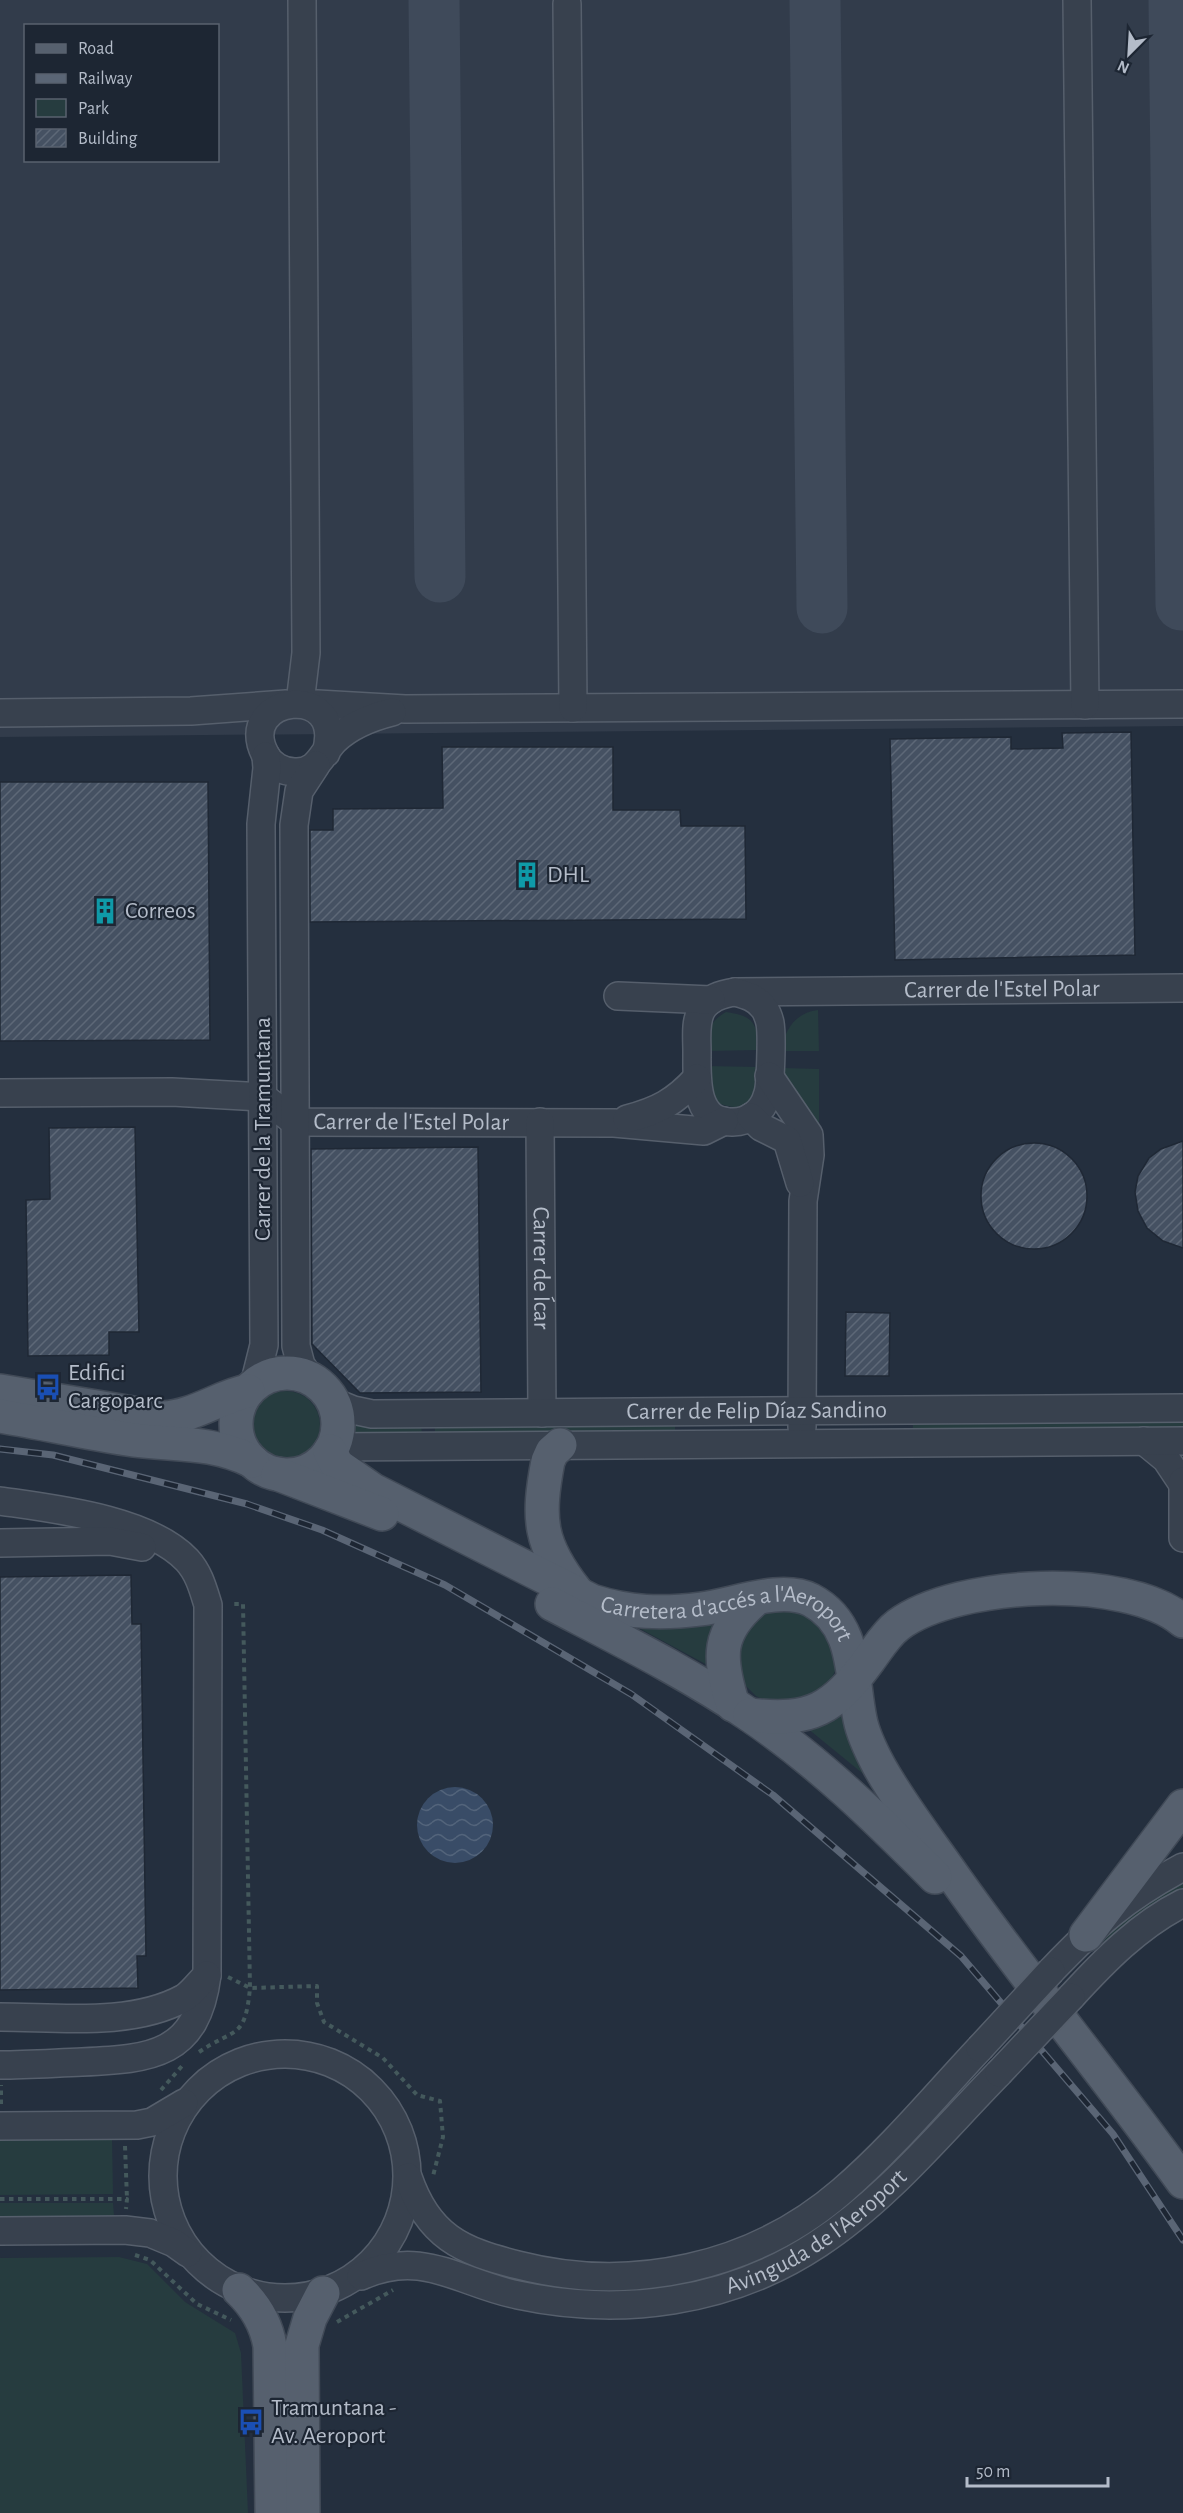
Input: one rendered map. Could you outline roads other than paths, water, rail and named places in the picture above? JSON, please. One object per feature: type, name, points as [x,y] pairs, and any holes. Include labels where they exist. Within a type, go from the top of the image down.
[{"type":"main road","points":[[0,1391],[163,1418],[186,1415],[251,1388],[264,1379],[282,1374],[293,1374],[322,1391],[337,1428],[331,1449],[310,1469],[295,1474],[265,1468],[232,1451],[202,1444],[135,1440],[0,1416]]},
{"type":"main road","points":[[251,1388],[239,1407],[236,1429],[240,1445],[265,1468]]},
{"type":"main road","points":[[560,1445],[552,1452],[548,1461],[542,1524],[547,1546],[554,1562],[579,1595]]},
{"type":"main road","name":"Carretera d'accés a l'Aeroport","points":[[331,1449],[337,1465],[373,1490],[579,1595],[620,1610],[644,1613],[713,1608],[757,1598],[794,1595],[807,1599],[830,1613],[845,1636],[855,1678],[861,1725],[881,1769],[1003,1947],[1112,2085],[1183,2182]]},
{"type":"main road","name":"Carretera d'accés a l'Aeroport","points":[[265,1468],[303,1486],[353,1501],[400,1522],[655,1658],[742,1710],[823,1770],[865,1807],[1003,1947]]},
{"type":"main road","points":[[757,1598],[736,1617],[725,1638],[723,1665],[742,1710],[786,1718],[809,1714],[822,1708],[855,1678],[899,1624],[935,1606],[985,1593],[1025,1588],[1107,1593],[1148,1602],[1183,1621]]},
{"type":"main road","points":[[1086,1935],[1183,1806]]},
{"type":"main road","points":[[303,2513],[302,2345],[310,2318],[335,2288]]},
{"type":"main road","points":[[239,2290],[260,2314],[267,2329],[270,2346],[272,2513]]},
{"type":"street","points":[[293,703],[306,653],[302,0]]},
{"type":"street","points":[[1077,0],[1085,705]]},
{"type":"street","points":[[567,4],[573,708]]},
{"type":"street","points":[[191,711],[231,723],[250,734],[263,751],[283,770],[305,771],[321,759],[329,733],[325,721],[318,712],[293,703],[275,709],[262,725],[263,751]]},
{"type":"street","points":[[0,713],[191,711],[293,703],[405,709],[1183,704]]},
{"type":"street","name":"Carrer de la Tramuntana","points":[[322,1391],[301,1365],[296,1346],[294,872],[296,808],[303,784],[335,740],[371,717],[405,709]]},
{"type":"street","name":"Carrer de la Tramuntana","points":[[251,1388],[264,1345],[261,824],[267,768],[263,751]]},
{"type":"street","name":"Carrer de l'Estel Polar","points":[[618,996],[1183,988]]},
{"type":"street","points":[[770,1041],[786,1017],[803,1002],[822,992]]},
{"type":"street","points":[[723,996],[751,996],[764,1007],[770,1023],[770,1041],[768,1095],[762,1108],[751,1118],[742,1121],[724,1121],[712,1115],[702,1105],[698,1092],[697,1023],[702,1010],[723,996]]},
{"type":"street","points":[[769,1076],[809,1135],[810,1155],[803,1201],[803,1443]]},
{"type":"street","name":"Carrer de l'Estel Polar","points":[[614,1123],[656,1112],[683,1093],[697,1078]]},
{"type":"street","points":[[0,1093],[172,1092],[262,1097]]},
{"type":"street","name":"Carrer de l'Estel Polar","points":[[262,1097],[295,1122],[614,1123],[704,1131],[724,1121]]},
{"type":"street","points":[[751,1118],[760,1127],[787,1140],[796,1163],[803,1201]]},
{"type":"street","name":"Carrer de Ícar","points":[[540,1122],[542,1413]]},
{"type":"street","name":"Carrer de Felip Díaz Sandino","points":[[322,1391],[352,1410],[372,1414],[1183,1408]]},
{"type":"street","points":[[1144,1441],[1166,1460],[1183,1495],[1183,1538]]},
{"type":"street","name":"Carrer de Felip Díaz Sandino","points":[[331,1449],[560,1445],[1183,1441]]},
{"type":"street","points":[[0,1501],[49,1508],[131,1527],[163,1540],[188,1560],[200,1579],[208,1605],[207,1975],[204,1998],[198,2015],[184,2036],[159,2052],[130,2060],[0,2065]]},
{"type":"street","points":[[0,1543],[110,1541],[129,1543],[188,1560]]},
{"type":"street","name":"Avinguda de l'Aeroport","points":[[408,2176],[423,2214],[436,2229],[447,2237],[479,2253],[552,2273],[615,2278],[678,2271],[749,2249],[810,2215],[865,2169],[1086,1935],[1133,1895],[1183,1867]]},
{"type":"street","name":"Avinguda de l'Aeroport","points":[[190,2254],[214,2276],[239,2290],[281,2299],[335,2288],[386,2267],[402,2264],[424,2265],[514,2294],[550,2301],[618,2306],[682,2299],[734,2285],[791,2259],[818,2244],[843,2226],[881,2193],[1119,1947],[1166,1911],[1183,1903]]},
{"type":"street","points":[[0,2017],[110,2017],[157,2009],[186,1996],[207,1975]]},
{"type":"street","points":[[157,2009],[164,2022],[165,2037],[159,2052]]},
{"type":"street","points":[[0,2126],[125,2125],[152,2122],[176,2109],[212,2077],[251,2058],[294,2054],[335,2065],[370,2089],[392,2117],[405,2150],[408,2176],[404,2207],[388,2243],[376,2258],[335,2288]]},
{"type":"street","points":[[190,2254],[179,2238],[167,2211],[162,2181],[163,2162],[174,2124],[196,2092]]},
{"type":"street","points":[[0,2231],[124,2230],[150,2233],[174,2243],[190,2254]]},
{"type":"water","points":[[455,1787],[470,1790],[482,1798],[490,1810],[493,1825],[490,1840],[482,1852],[470,1860],[455,1863],[440,1860],[428,1852],[420,1840],[417,1825],[420,1810],[428,1798],[440,1790]]},
{"type":"railway","points":[[0,1449],[53,1455],[247,1504],[322,1530],[445,1585],[631,1694],[773,1795],[961,1956],[1113,2134],[1183,2240]]},
{"type":"place","name":"DHL","points":[[527,875]]},
{"type":"place","name":"Correos","points":[[105,911]]},
{"type":"place","name":"Edifici Cargoparc","points":[[48,1387]]},
{"type":"place","name":"Tramuntana - Av. Aeroport","points":[[251,2422]]}]
